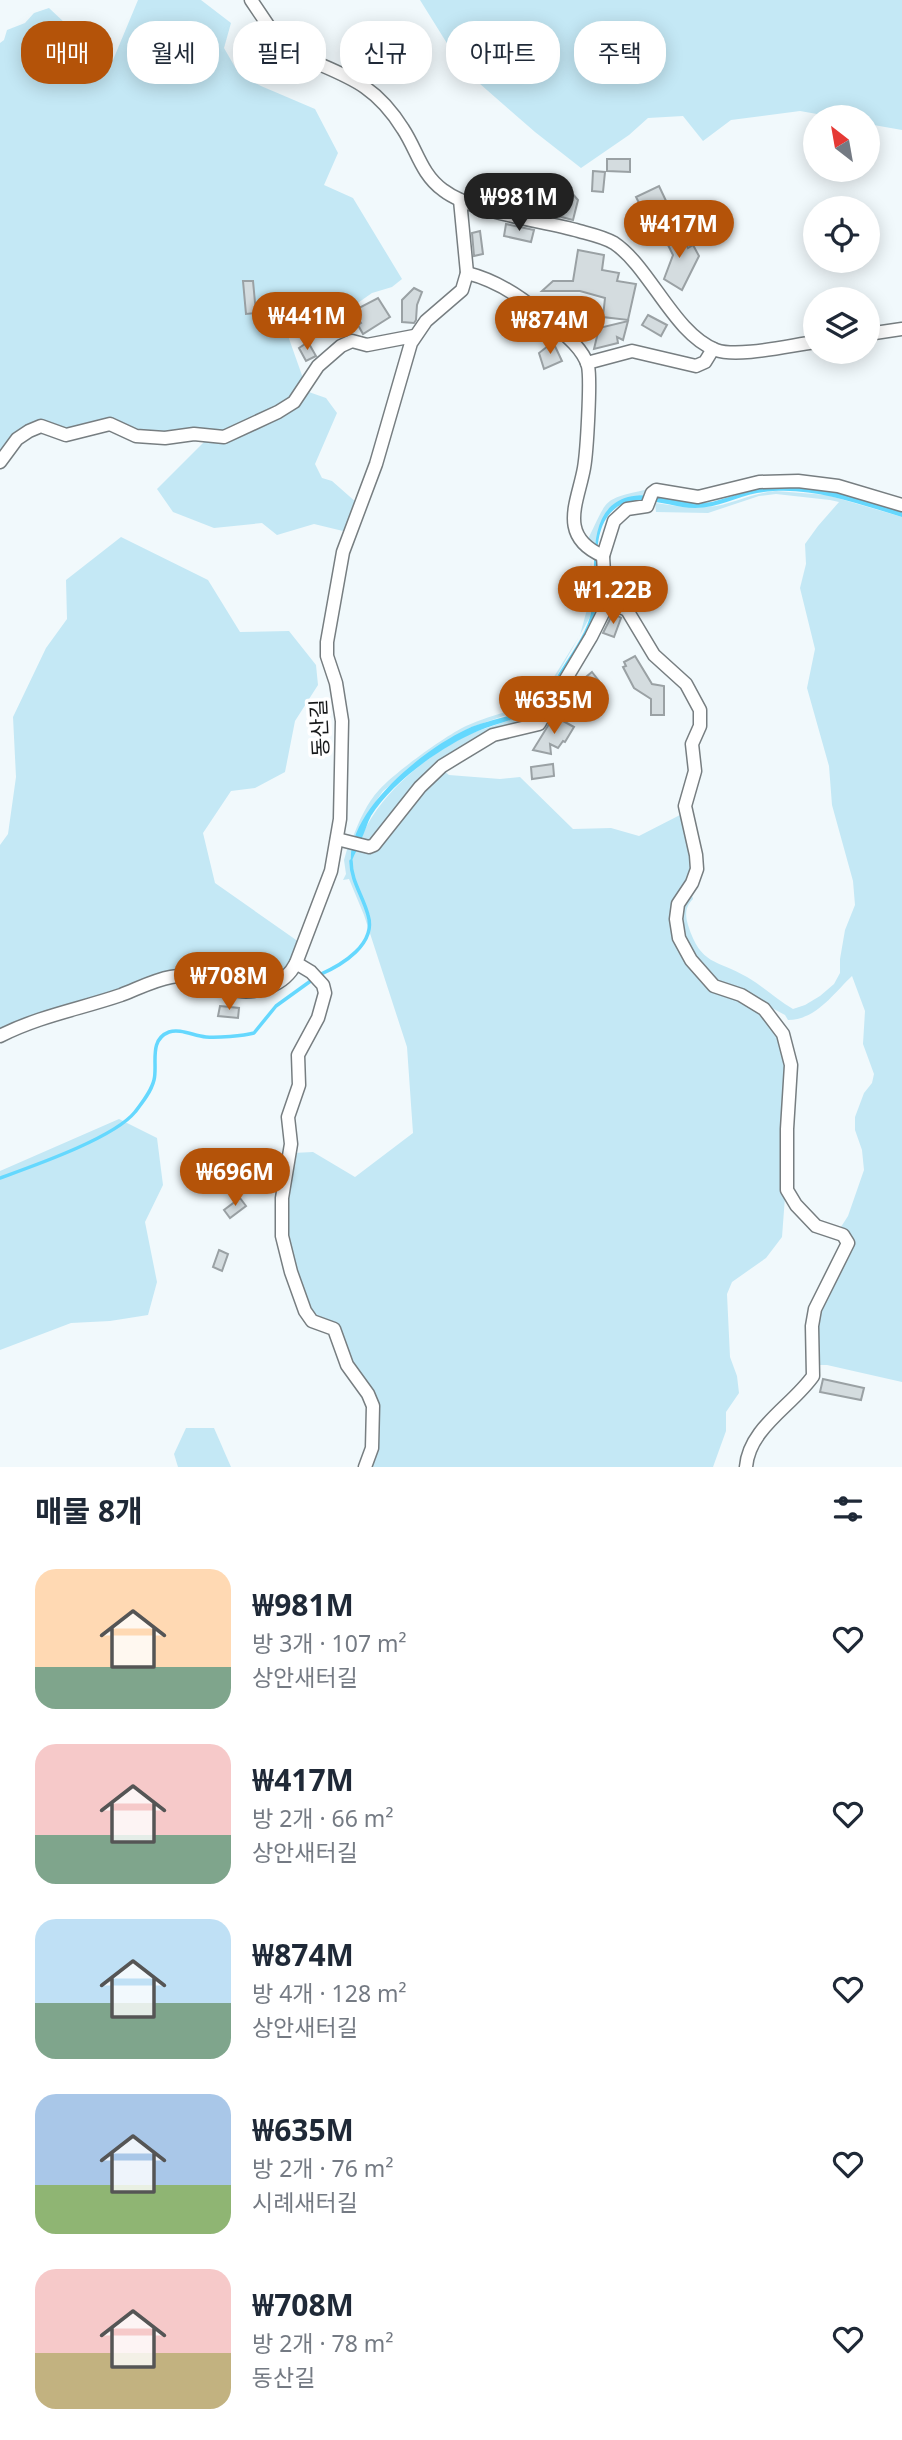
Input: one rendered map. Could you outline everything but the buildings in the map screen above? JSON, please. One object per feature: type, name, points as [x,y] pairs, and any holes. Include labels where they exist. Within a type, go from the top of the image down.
[{"type":"street","points":[[251,0],[288,50],[346,75],[372,91],[404,130],[421,166],[439,188],[460,200],[495,211],[545,221],[612,242],[629,257],[687,328],[713,349],[734,353],[803,344]]},
{"type":"street","points":[[344,840],[372,846],[378,842],[421,786],[442,766],[494,735],[539,724],[595,630],[607,601],[598,554],[582,539],[573,515],[586,456],[587,363],[573,344],[523,299],[488,280],[467,273],[460,200]]},
{"type":"street","name":"동산길","points":[[0,1036],[51,1014],[175,976],[199,980],[232,991],[251,992],[281,981],[291,972],[344,840],[340,701],[327,656],[330,615],[343,552],[376,464],[414,336],[426,321],[461,290],[467,273]]},
{"type":"street","points":[[880,332],[902,329]]},
{"type":"street","points":[[0,462],[17,439],[41,426],[66,435],[110,424],[129,434],[144,437],[194,434],[224,437],[294,402],[318,366],[341,346],[352,341],[367,345],[414,336]]},
{"type":"street","points":[[587,363],[632,351],[696,366],[705,362],[713,349]]},
{"type":"street","points":[[598,554],[618,516],[627,509],[646,507],[660,489],[689,497],[706,496],[751,483],[781,480],[838,486],[902,505]]},
{"type":"street","points":[[607,601],[627,610],[654,655],[686,684],[700,710],[700,726],[692,744],[695,771],[684,806],[697,869],[692,883],[678,904],[676,919],[679,938],[691,960],[714,986],[741,995],[764,1009],[783,1034],[791,1065],[787,1190],[796,1205],[816,1226],[843,1235],[848,1240],[847,1247],[824,1286],[815,1308],[812,1326],[813,1376],[760,1434],[750,1452],[746,1467]]},
{"type":"street","points":[[296,963],[323,985],[325,993],[318,1018],[298,1055],[299,1085],[288,1117],[291,1144],[282,1198],[282,1236],[305,1311],[312,1321],[335,1332],[347,1365],[371,1400],[374,1413],[372,1448],[363,1466]]},
{"type":"shaded area","points":[[138,0],[201,0],[231,23],[224,48],[233,64],[233,84],[257,84],[315,109],[338,153],[324,185],[353,198],[402,279],[392,287],[372,293],[332,321],[307,313],[287,333],[304,381],[299,394],[237,430],[165,435],[124,428],[119,421],[113,420],[72,432],[47,423],[0,458],[0,43],[7,30],[21,25],[21,84],[113,84],[113,60],[127,26],[127,84],[219,84],[219,21],[129,21]]},
{"type":"shaded area","points":[[420,0],[902,0],[902,130],[880,126],[880,105],[803,105],[803,112],[731,120],[703,141],[683,116],[648,118],[629,135],[581,168],[480,84],[560,84],[560,21],[446,21],[446,42]]},
{"type":"shaded area","points":[[49,8],[63,21],[27,21],[34,13]]},
{"type":"shaded area","points":[[306,391],[326,398],[337,413],[315,464],[322,478],[332,481],[357,503],[343,531],[314,524],[277,535],[262,523],[214,528],[173,512],[157,489],[206,440],[211,441]]},
{"type":"shaded area","points":[[649,489],[645,495],[624,499],[610,510],[601,525],[595,545],[588,539],[608,502]]},
{"type":"shaded area","points":[[776,491],[827,495],[902,517],[902,1382],[818,1365],[815,1319],[845,1256],[839,1230],[848,1216],[864,1170],[862,1150],[855,1130],[855,1117],[874,1074],[863,1044],[865,1011],[852,976],[816,1011],[798,1019],[788,1020],[785,1015],[770,1007],[715,983],[682,937],[679,910],[691,892],[693,899],[687,908],[687,921],[698,948],[704,955],[747,977],[793,1009],[820,996],[834,984],[840,973],[845,930],[855,905],[853,881],[832,805],[829,766],[807,688],[815,649],[800,588],[806,564],[805,544],[839,502],[776,494],[759,496],[708,513],[656,512],[655,503],[708,507]]},
{"type":"shaded area","points":[[121,537],[208,580],[240,632],[289,631],[316,665],[318,685],[295,721],[285,772],[255,788],[231,791],[203,833],[215,883],[299,942],[284,971],[263,982],[236,986],[192,973],[70,1003],[31,1016],[0,1031],[0,845],[8,834],[16,777],[13,717],[46,648],[67,619],[66,580]]},
{"type":"shaded area","points":[[591,558],[593,601],[590,617],[580,635],[589,602]]},
{"type":"shaded area","points":[[596,562],[601,608],[586,634],[595,608]]},
{"type":"shaded area","points":[[579,637],[545,697],[529,707],[469,728],[435,749],[383,791],[367,814],[356,838],[353,837],[375,795],[420,755],[466,726],[542,696]]},
{"type":"shaded area","points":[[557,685],[543,708],[529,723],[465,748],[372,842],[361,840],[378,808],[405,778],[421,765],[470,734],[535,709]]},
{"type":"shaded area","points":[[443,770],[449,775],[500,779],[520,777],[573,829],[611,828],[639,836],[680,815],[691,856],[691,875],[676,903],[689,962],[771,1020],[787,1056],[782,1237],[766,1258],[732,1282],[727,1294],[730,1357],[737,1376],[739,1393],[726,1412],[726,1431],[713,1467],[365,1467],[377,1412],[350,1363],[339,1335],[316,1321],[307,1310],[285,1222],[293,1153],[313,1152],[355,1177],[413,1133],[407,1047],[364,915],[349,879],[343,880],[346,874],[344,860],[348,846],[366,849]]},
{"type":"shaded area","points":[[119,1119],[157,1138],[163,1185],[145,1222],[157,1282],[148,1315],[71,1323],[0,1350],[0,1171]]},
{"type":"shaded area","points":[[186,1428],[214,1428],[231,1467],[178,1467],[174,1454]]},
{"type":"water","points":[[763,487],[829,490],[902,512],[902,517],[831,496],[794,491],[757,493],[703,508],[639,500],[622,504],[603,524],[599,537],[594,616],[574,656],[550,694],[530,711],[478,731],[419,766],[380,803],[371,816],[351,864],[353,844],[361,823],[374,803],[410,767],[449,738],[477,725],[529,708],[546,696],[590,617],[597,532],[603,517],[613,505],[637,495],[712,502]]},
{"type":"waterway","points":[[319,975],[347,959],[363,944],[367,935],[368,915],[353,875],[351,861]]},
{"type":"waterway","points":[[0,1178],[72,1150],[125,1122],[151,1089],[155,1074],[156,1047],[162,1036],[173,1031],[211,1037],[254,1033],[276,1006],[312,980]]}]
